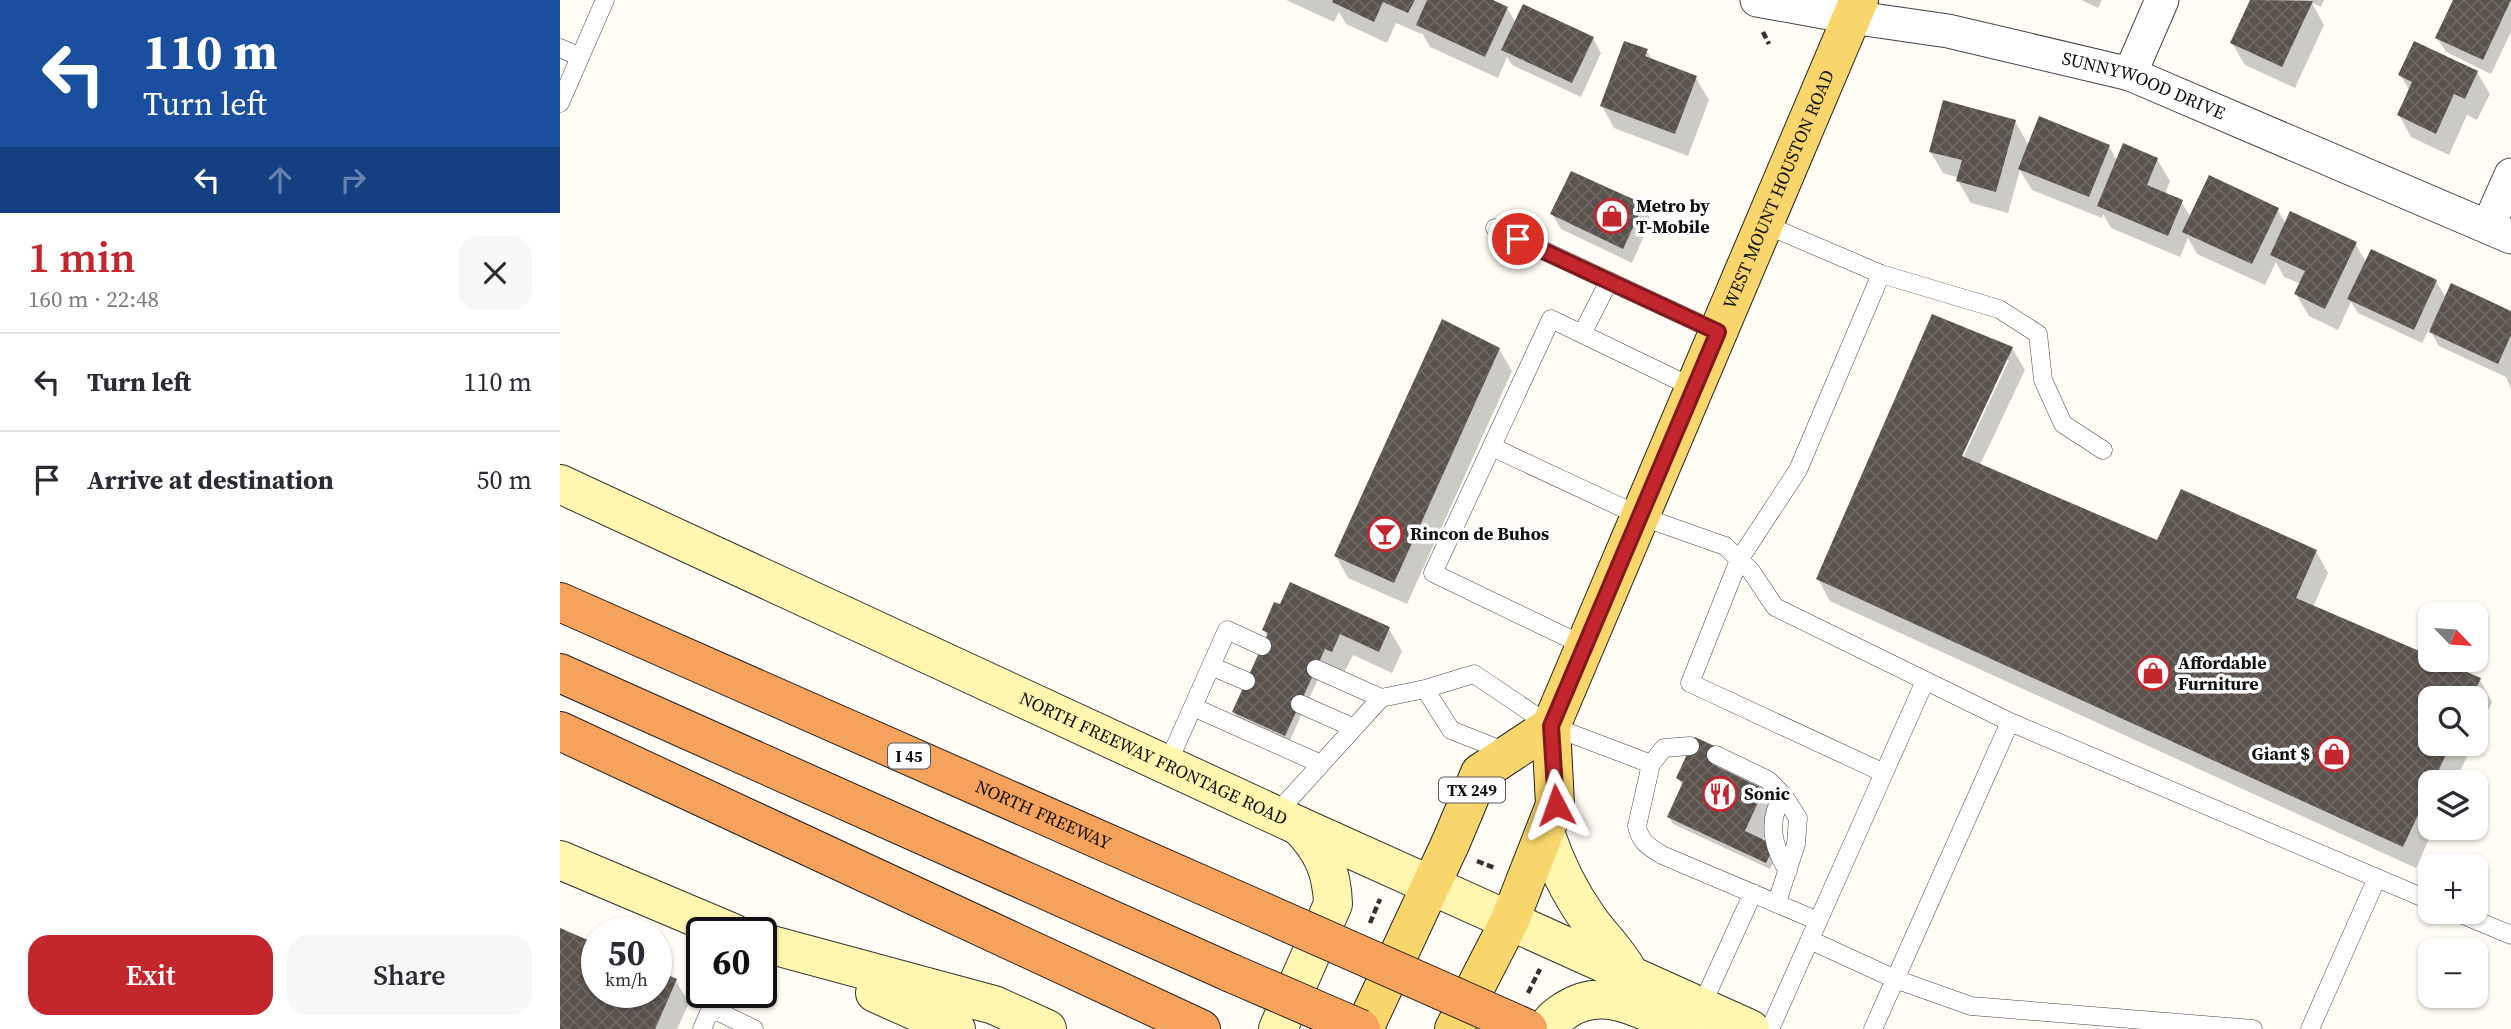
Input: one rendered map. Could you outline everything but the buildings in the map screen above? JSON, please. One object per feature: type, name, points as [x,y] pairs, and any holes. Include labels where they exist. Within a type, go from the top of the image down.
[{"type":"highway","name":"NORTH FREEWAY","points":[[560,602],[1528,1029]]},
{"type":"highway","points":[[560,673],[1230,973],[1362,1029]]},
{"type":"highway","points":[[560,731],[1201,1029]]},
{"type":"main road","name":"WEST MOUNT HOUSTON ROAD","points":[[1454,1029],[1510,920],[1556,805],[1551,726],[1855,9]]},
{"type":"main road","name":"NORTH FREEWAY FRONTAGE ROAD","points":[[560,484],[1167,765],[1630,975],[1693,1018],[1750,1029]]},
{"type":"main road","name":"TX 249","points":[[1362,1029],[1451,842],[1480,773],[1551,726]]},
{"type":"main road","points":[[1278,1029],[1333,904],[1332,882],[1325,860],[1314,841],[1287,820]]},
{"type":"main road","points":[[1545,832],[1567,886],[1630,975]]},
{"type":"main road","points":[[560,860],[695,917]]},
{"type":"main road","points":[[777,947],[994,1005],[1047,1029]]},
{"type":"main road","points":[[777,950],[956,1029]]},
{"type":"main road","points":[[1547,1029],[1553,1018],[1577,1003],[1604,997],[1693,1018]]},
{"type":"street","name":"SUNNYWOOD DRIVE","points":[[1757,0],[1855,9],[2130,74],[2500,232]]},
{"type":"street","points":[[2130,74],[2162,0]]},
{"type":"street","points":[[2500,232],[2511,175]]},
{"type":"lane","points":[[560,103],[605,0]]},
{"type":"lane","points":[[560,48],[580,57]]},
{"type":"lane","points":[[1764,224],[1881,274],[1999,309],[2038,334],[2043,380],[2063,424],[2103,450]]},
{"type":"lane","points":[[1495,228],[1718,332]]},
{"type":"lane","points":[[1881,274],[1798,470],[1739,559],[1690,683],[1884,773]]},
{"type":"lane","points":[[1582,334],[1609,281]]},
{"type":"lane","points":[[1585,646],[1433,573],[1551,319],[1694,388]]},
{"type":"lane","points":[[1492,447],[1640,516],[1725,546],[1751,571],[1775,607],[1925,681],[2010,722],[2418,895]]},
{"type":"lane","points":[[1167,765],[1227,630],[1262,646]]},
{"type":"lane","points":[[1211,666],[1246,681]]},
{"type":"lane","points":[[1316,669],[1381,698],[1425,689],[1474,674],[1551,726],[1651,764]]},
{"type":"lane","points":[[1770,1029],[1925,681]]},
{"type":"lane","points":[[1425,689],[1451,730],[1509,753]]},
{"type":"lane","points":[[1287,820],[1321,764],[1381,698]]},
{"type":"lane","points":[[1300,704],[1354,728]]},
{"type":"lane","points":[[1193,707],[1321,764]]},
{"type":"lane","points":[[1873,1029],[2010,722]]},
{"type":"lane","points":[[1690,746],[1664,748],[1651,764],[1637,826],[1639,836],[1646,846],[1818,920]]},
{"type":"lane","points":[[1716,755],[1768,779],[1783,795],[1798,818],[1796,844],[1777,902]]},
{"type":"lane","points":[[2311,1029],[2377,878]]},
{"type":"lane","points":[[1693,1018],[1753,893]]},
{"type":"lane","points":[[2485,924],[2511,935]]},
{"type":"lane","points":[[1810,940],[1895,979],[1972,1006],[2253,1029]]},
{"type":"lane","points":[[702,1029],[711,1008]]},
{"type":"lane","points":[[726,1008],[754,1029]]},
{"type":"path","points":[[1477,860],[1503,871]]},
{"type":"place","name":"Metro by T-Mobile","points":[[1612,216]]},
{"type":"place","name":"Rincon de Buhos","points":[[1385,534]]},
{"type":"place","name":"Affordable Furniture","points":[[2153,673]]},
{"type":"place","name":"Giant $","points":[[2334,754]]},
{"type":"place","name":"Sonic","points":[[1720,794]]},
{"type":"route","points":[[1518,239],[1718,332],[1551,726],[1556,805]]}]
